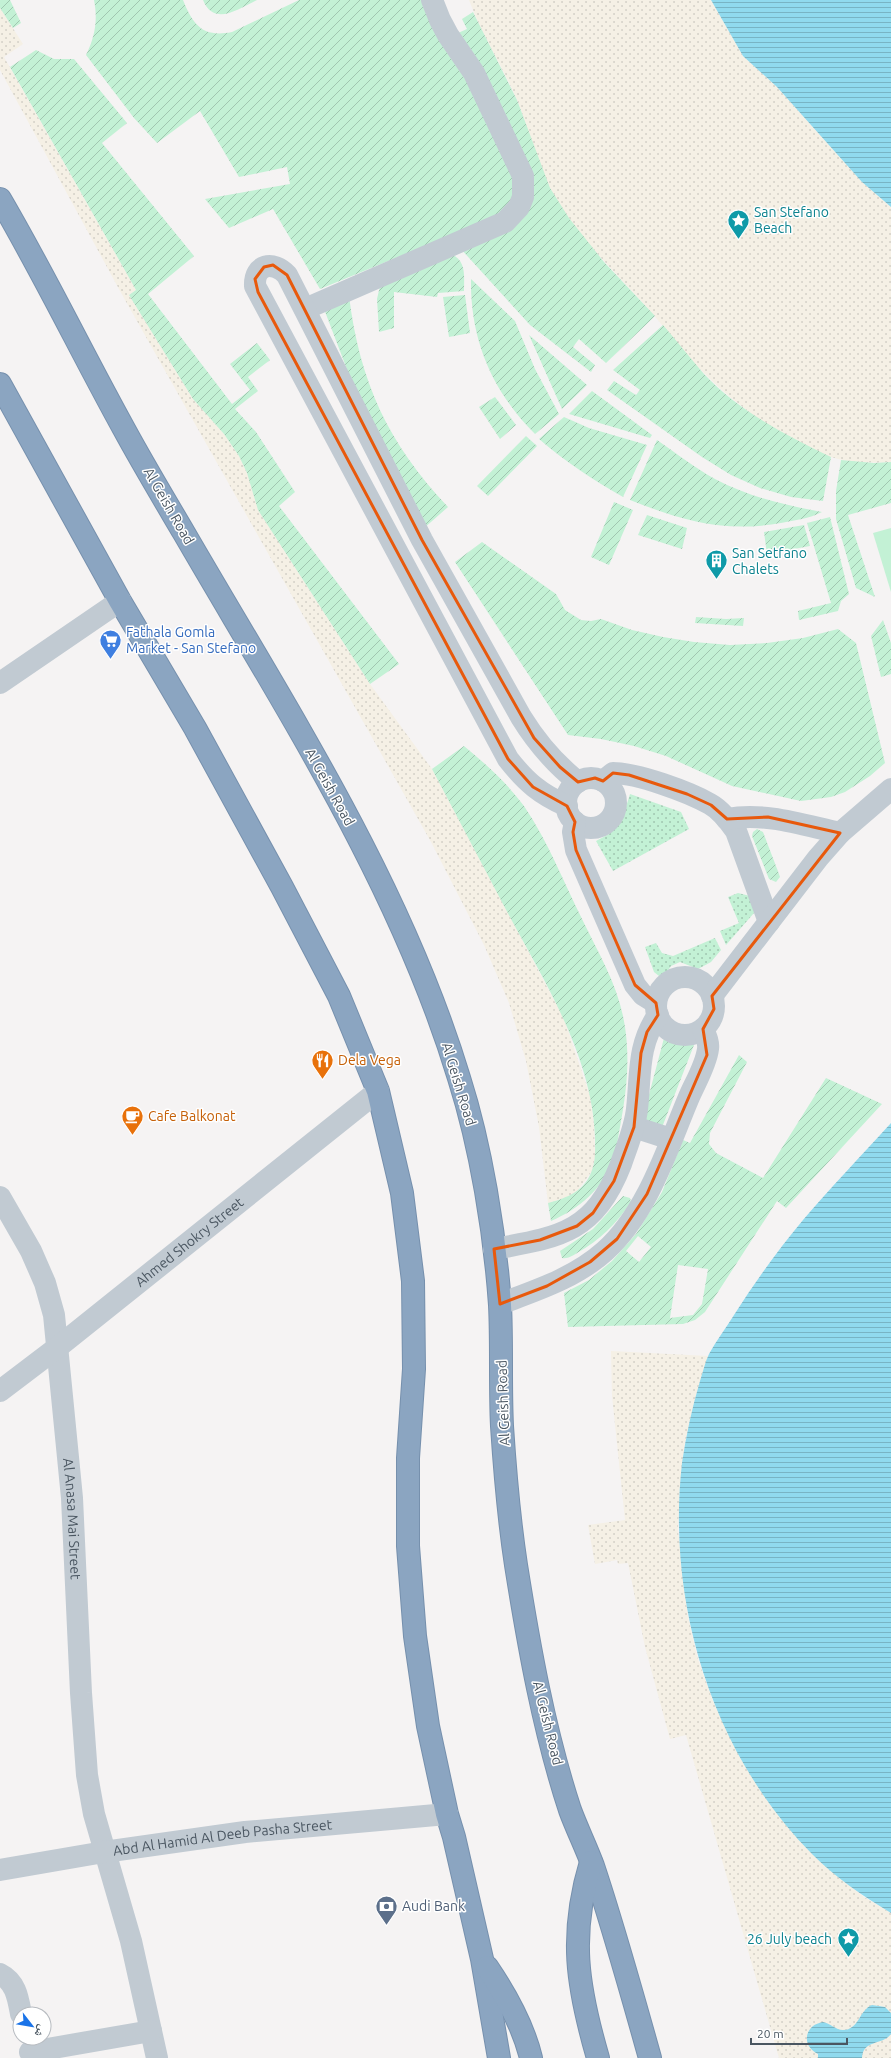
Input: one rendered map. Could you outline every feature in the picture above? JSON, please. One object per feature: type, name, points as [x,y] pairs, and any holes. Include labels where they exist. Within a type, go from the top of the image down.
[{"type":"highway","name":"Al Geish Road","points":[[0,200],[126,434],[318,764],[373,867],[399,919],[426,986],[460,1080],[474,1133],[494,1249],[500,1304],[502,1426],[515,1559],[524,1618],[543,1709],[571,1813],[591,1862],[650,2058]]},
{"type":"highway","points":[[0,384],[120,600],[195,728],[312,943],[339,996],[378,1091],[402,1193],[413,1281],[414,1369],[408,1458],[408,1546],[415,1636],[428,1726],[447,1814],[482,1959],[499,2058]]},
{"type":"highway","points":[[591,1862],[583,1887],[579,1914],[577,1940],[578,1973],[587,2018],[598,2058]]},
{"type":"highway","points":[[482,1959],[502,1989],[516,2017],[530,2058]]},
{"type":"street","points":[[305,309],[505,222],[519,207],[523,197],[523,176],[474,73],[448,35],[432,0]]},
{"type":"street","points":[[494,1249],[540,1240],[561,1234],[577,1226],[593,1213],[614,1180],[634,1127],[642,1048],[657,1009],[659,993],[666,984],[676,978],[687,977],[698,980],[707,987],[712,996],[714,1010],[710,1022],[704,1029],[694,1034],[682,1035],[672,1032],[663,1025],[657,1009],[635,985],[576,850],[571,814],[567,797],[578,782],[591,778],[603,781],[610,787],[615,795],[616,804],[614,813],[609,821],[601,826],[592,828],[582,826],[571,814],[533,787],[508,759],[255,286],[255,279],[258,272],[264,267],[273,265],[281,268],[287,275],[422,540],[521,717],[534,738],[549,756],[578,782]]},
{"type":"street","points":[[0,683],[120,600]]},
{"type":"street","points":[[603,781],[613,773],[629,775],[687,794],[711,805],[727,819],[736,831],[744,848],[769,922]]},
{"type":"street","points":[[712,996],[840,833],[891,789]]},
{"type":"street","points":[[727,819],[752,816],[768,817],[840,833]]},
{"type":"street","points":[[500,1304],[547,1286],[590,1262],[617,1239],[629,1224],[646,1194],[672,1139],[707,1055],[707,1039],[704,1029]]},
{"type":"street","name":"Ahmed Shokry Street","points":[[0,1391],[58,1347],[378,1091]]},
{"type":"street","points":[[634,1127],[672,1139]]},
{"type":"street","points":[[614,1180],[646,1194]]},
{"type":"street","name":"Al Anasa Mai Street","points":[[0,1197],[31,1250],[45,1283],[54,1315],[72,1498],[81,1693],[87,1774],[94,1814],[131,1941],[157,2058]]},
{"type":"street","name":"Abd Al Hamid Al Deeb Pasha Street","points":[[0,1870],[104,1852],[245,1832],[447,1814]]},
{"type":"street","points":[[0,1974],[13,1985],[17,1994],[19,2006]]},
{"type":"street","points":[[29,2049],[150,2031]]},
{"type":"highlighted area","points":[[273,265],[287,275],[422,540],[534,738],[560,767],[578,782],[595,778],[603,781],[613,773],[629,775],[687,794],[711,805],[727,819],[768,817],[840,833],[712,996],[714,1009],[703,1029],[707,1055],[647,1194],[617,1239],[590,1262],[547,1286],[500,1304],[494,1249],[540,1240],[577,1226],[593,1213],[614,1181],[634,1127],[641,1053],[647,1032],[658,1015],[656,1003],[635,985],[576,850],[573,832],[575,822],[567,806],[533,787],[508,759],[258,292],[255,279],[264,267]]},
{"type":"green space","points":[[0,0],[10,0],[21,23],[13,28],[0,8]]},
{"type":"green space","points":[[94,0],[183,0],[195,23],[200,28],[214,33],[222,33],[232,32],[299,0],[422,0],[461,66],[512,176],[516,193],[498,216],[320,289],[273,209],[229,228],[205,199],[290,184],[287,167],[239,177],[200,111],[157,143],[134,118],[86,55],[92,42],[95,28],[96,14]]},
{"type":"green space","points":[[203,0],[257,0],[227,14],[220,14],[213,13]]},
{"type":"green space","points":[[473,12],[517,100],[550,188],[569,218],[604,262],[655,316],[606,363],[579,339],[573,347],[595,365],[591,372],[530,325],[460,248],[527,206],[458,33],[467,29],[462,19]]},
{"type":"green space","points":[[36,50],[54,59],[74,59],[127,123],[102,143],[194,256],[148,294],[232,404],[250,390],[230,364],[257,343],[270,360],[248,377],[258,391],[235,409],[256,432],[295,492],[279,506],[399,664],[370,684],[258,510],[247,473],[239,456],[224,434],[193,399],[129,295],[136,290],[10,67]]},
{"type":"green space","points":[[449,253],[455,256],[462,264],[464,274],[464,291],[438,293],[437,297],[394,292],[394,328],[379,332],[377,299],[380,286]]},
{"type":"green space","points":[[471,279],[515,321],[535,369],[559,414],[535,434],[507,400],[486,363],[479,343],[475,322]]},
{"type":"green space","points":[[465,295],[470,333],[449,337],[443,297]]},
{"type":"green space","points":[[349,296],[361,357],[369,384],[380,410],[393,435],[409,459],[448,507],[423,529],[348,372],[324,309]]},
{"type":"green space","points":[[663,325],[704,374],[747,411],[780,431],[831,457],[823,501],[791,497],[760,488],[731,475],[702,457],[607,390],[614,381],[636,395],[640,390],[613,370]]},
{"type":"green space","points":[[529,335],[587,385],[562,409]]},
{"type":"green space","points":[[592,391],[652,435],[650,438],[569,414]]},
{"type":"green space","points":[[495,397],[516,425],[500,439],[479,407]]},
{"type":"green space","points":[[564,417],[589,428],[647,445],[623,497],[580,470],[539,439]]},
{"type":"green space","points":[[526,436],[537,446],[488,496],[477,486]]},
{"type":"green space","points":[[657,440],[700,470],[741,491],[767,500],[822,512],[807,518],[760,526],[722,526],[668,514],[630,500]]},
{"type":"green space","points":[[841,460],[874,463],[891,462],[891,503],[848,515],[875,597],[856,588],[836,519],[836,491]]},
{"type":"green space","points":[[614,502],[633,510],[609,565],[591,557]]},
{"type":"green space","points":[[647,515],[687,528],[682,549],[638,535]]},
{"type":"green space","points":[[830,517],[849,594],[841,601],[838,611],[799,620],[798,611],[831,603],[807,523]]},
{"type":"green space","points":[[804,525],[810,546],[767,554],[764,532]]},
{"type":"green space","points":[[891,528],[891,592],[873,533]]},
{"type":"green space","points":[[482,542],[556,594],[565,610],[581,620],[591,621],[601,619],[632,630],[663,637],[694,642],[730,645],[767,643],[803,638],[838,629],[856,643],[885,763],[870,776],[845,792],[831,797],[801,801],[732,786],[666,756],[634,746],[601,739],[568,735],[455,562]]},
{"type":"green space","points":[[696,617],[726,619],[744,618],[743,626],[695,623]]},
{"type":"green space","points":[[883,620],[891,643],[891,674],[881,677],[871,636]]},
{"type":"green space","points":[[464,746],[503,782],[533,819],[606,967],[616,991],[623,1016],[627,1044],[626,1085],[617,1143],[609,1170],[589,1197],[571,1210],[551,1221],[548,1203],[562,1199],[580,1188],[589,1177],[592,1170],[595,1158],[595,1137],[592,1106],[585,1076],[563,1017],[432,769]]},
{"type":"green space","points":[[630,794],[681,812],[689,829],[613,871],[596,841],[609,834],[622,820]]},
{"type":"green space","points":[[757,829],[763,832],[779,874],[780,877],[776,882],[769,879],[752,836],[753,832]]},
{"type":"green space","points":[[738,893],[750,896],[754,907],[754,913],[726,945],[720,931],[739,923],[728,897]]},
{"type":"green space","points":[[715,938],[721,950],[711,962],[698,969],[680,962],[671,966],[665,975],[659,976],[654,972],[645,947],[656,943],[662,953],[673,956]]},
{"type":"green space","points":[[664,1038],[677,1044],[694,1045],[661,1130],[641,1125]]},
{"type":"green space","points":[[739,1055],[747,1062],[710,1133],[709,1144],[716,1153],[763,1178],[826,1078],[882,1104],[786,1208],[777,1201],[705,1312],[695,1320],[683,1324],[568,1327],[564,1293],[589,1280],[612,1261],[636,1234],[662,1192],[683,1140],[690,1143]],"holes":[[[638,1236],[651,1247],[639,1262],[626,1251]],[[678,1265],[708,1269],[702,1304],[693,1315],[670,1318]]]},
{"type":"green space","points":[[623,1196],[630,1198],[631,1202],[607,1231],[585,1248],[568,1258],[562,1258],[560,1251],[593,1229]]},
{"type":"sand","name":"San Stefano Beach","points":[[469,0],[711,0],[743,56],[777,87],[862,182],[891,207],[891,462],[878,463],[838,459],[821,454],[803,446],[749,412],[697,366],[652,313],[581,235],[559,204],[545,178],[518,102],[480,26]]},
{"type":"sand","points":[[0,8],[23,44],[4,57],[136,290],[129,295],[193,399],[224,434],[239,456],[247,473],[258,510],[370,684],[432,769],[564,1019],[590,1096],[594,1125],[595,1157],[592,1171],[578,1190],[568,1197],[548,1203],[539,1127],[526,1061],[509,1003],[484,945],[431,842],[120,291],[0,70]]},
{"type":"sand","points":[[611,1351],[708,1356],[695,1399],[685,1442],[680,1486],[678,1530],[688,1617],[698,1660],[713,1701],[732,1741],[771,1806],[838,1877],[864,1897],[891,1913],[891,2058],[779,2058],[686,1735],[670,1739],[645,1647],[628,1563],[618,1564],[617,1560],[595,1564],[588,1525],[625,1520],[612,1396]]},
{"type":"water","points":[[711,0],[891,0],[891,207],[862,182],[777,87],[743,56]]},
{"type":"water","points":[[891,1123],[891,1913],[850,1886],[812,1854],[777,1814],[747,1770],[723,1723],[704,1673],[690,1622],[682,1569],[679,1516],[682,1463],[685,1442],[694,1401],[709,1354],[750,1290],[803,1220],[824,1195]]},
{"type":"water","points":[[872,2005],[885,2007],[891,2013],[891,2034],[887,2038],[869,2045],[863,2052],[862,2058],[818,2058],[818,2054],[809,2046],[807,2041],[807,2036],[812,2027],[823,2022],[840,2030],[848,2029],[856,2023],[864,2011]]},
{"type":"place","name":"San Stefano Beach","points":[[739,240]]},
{"type":"place","name":"San Setfano Chalets","points":[[717,580]]},
{"type":"place","name":"Fathala Gomla Market - San Stefano","points":[[111,660]]},
{"type":"place","name":"Dela Vega","points":[[322,1080]]},
{"type":"place","name":"Cafe Balkonat","points":[[133,1136]]},
{"type":"place","name":"Audi Bank","points":[[387,1926]]},
{"type":"place","name":"26 July beach","points":[[848,1958]]}]
